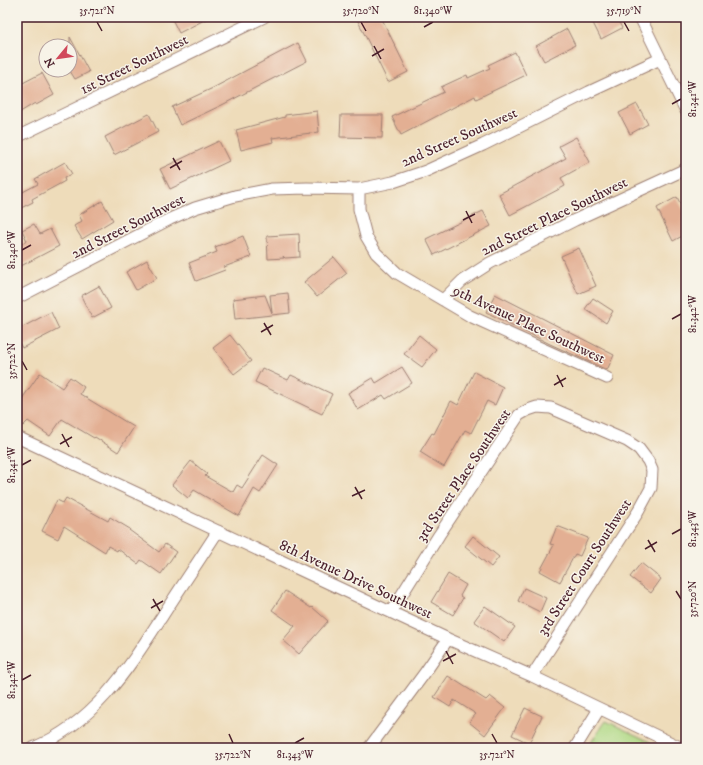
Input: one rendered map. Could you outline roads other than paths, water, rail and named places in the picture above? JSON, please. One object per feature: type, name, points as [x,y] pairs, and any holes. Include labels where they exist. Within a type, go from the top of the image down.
[{"type":"street","name":"1st Street Southwest","points":[[17,137],[264,17]]},
{"type":"street","points":[[640,17],[686,111]]},
{"type":"street","name":"2nd Street Southwest","points":[[17,298],[170,219],[195,208],[235,196],[272,189],[359,189],[393,182],[426,172],[660,59]]},
{"type":"street","name":"2nd Street Place Southwest","points":[[443,300],[462,281],[490,263],[575,220],[686,169]]},
{"type":"street","name":"9th Avenue Place Southwest","points":[[359,189],[359,208],[366,236],[376,253],[397,273],[470,316],[607,378]]},
{"type":"street","name":"3rd Street Place Southwest","points":[[391,612],[439,535],[519,415],[528,410],[542,407],[551,408],[627,441],[639,450],[648,461],[652,470]]},
{"type":"street","name":"8th Avenue Drive Southwest","points":[[17,437],[448,639],[532,676],[682,748]]},
{"type":"street","name":"3rd Street Court Southwest","points":[[532,676],[638,512],[651,488],[652,470]]},
{"type":"street","points":[[33,748],[62,733],[77,723],[98,705],[136,657],[218,531]]},
{"type":"street","points":[[369,748],[448,639]]},
{"type":"street","points":[[575,748],[599,709]]}]
